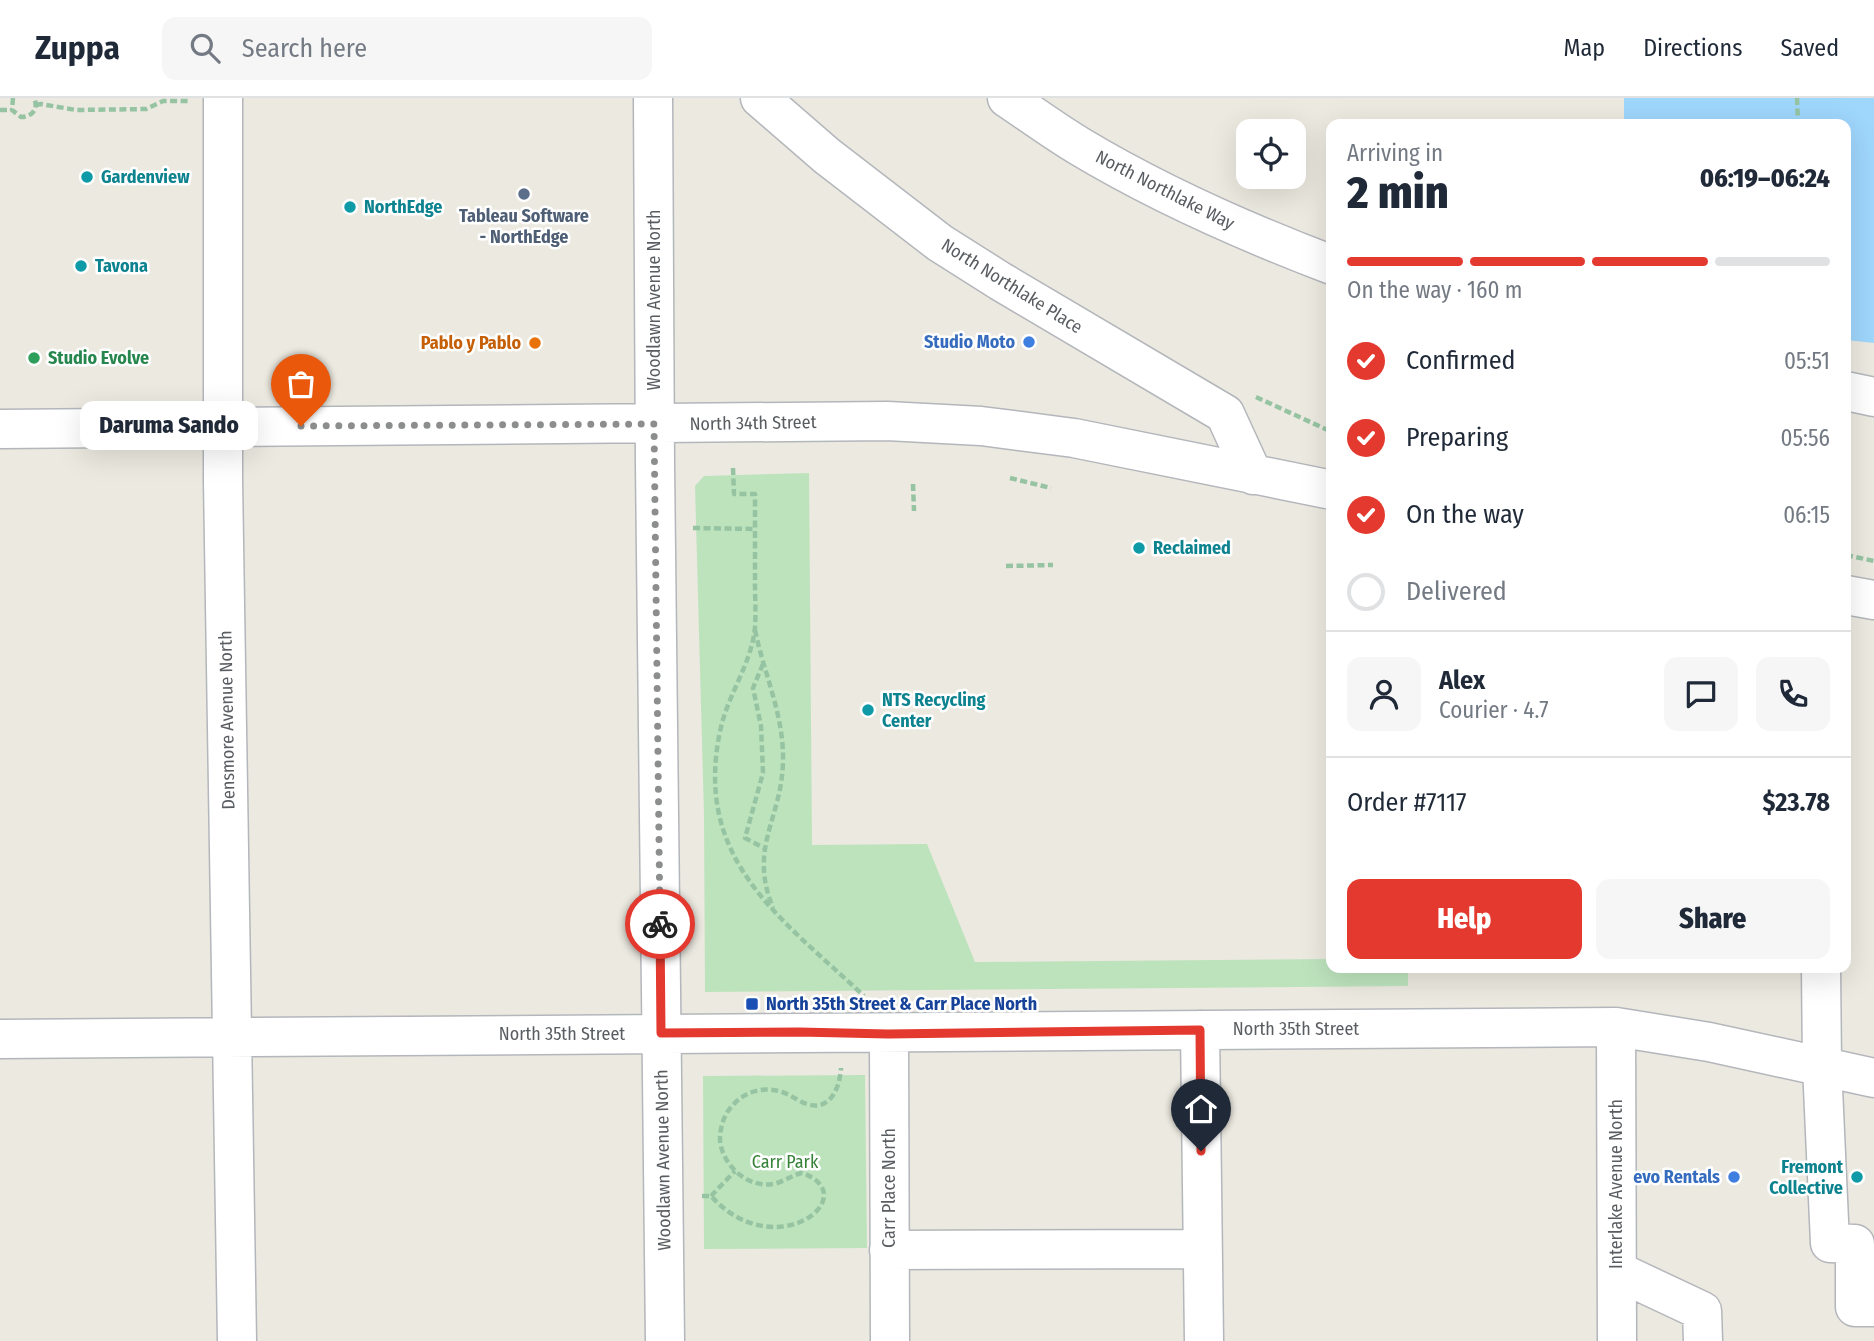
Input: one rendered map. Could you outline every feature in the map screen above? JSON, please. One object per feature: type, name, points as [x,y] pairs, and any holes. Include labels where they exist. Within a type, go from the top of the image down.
[{"type":"street","name":"Woodlawn Avenue North","points":[[653,98],[654,424],[665,1341]]},
{"type":"street","name":"North Northlake Place","points":[[760,98],[845,171],[940,243],[1225,414],[1253,475]]},
{"type":"street","name":"North Northlake Way","points":[[1007,98],[1079,146],[1170,195],[1245,230],[1326,263]]},
{"type":"street","name":"Densmore Avenue North","points":[[205,99],[223,426],[237,1341]]},
{"type":"street","points":[[1851,392],[1874,397]]},
{"type":"street","name":"North 34th Street","points":[[0,429],[887,421],[981,426],[1074,438],[1326,490]]},
{"type":"street","points":[[1851,595],[1874,600]]},
{"type":"street","points":[[1821,973],[1822,1066],[1830,1243],[1855,1244],[1855,1307],[1874,1307]]},
{"type":"street","name":"North 35th Street","points":[[0,1039],[1616,1027],[1709,1042],[1874,1078]]},
{"type":"street","name":"Interlake Avenue North","points":[[1616,1027],[1617,1341]]},
{"type":"street","points":[[1200,1030],[1204,1341]]},
{"type":"street","name":"Carr Place North","points":[[888,1034],[890,1341]]},
{"type":"street","points":[[889,1250],[1201,1249]]},
{"type":"street","points":[[1617,1271],[1702,1311],[1703,1341]]},
{"type":"path","points":[[13,98],[12,110],[16,115],[26,117],[31,115],[36,105],[34,98]]},
{"type":"path","points":[[1797,98],[1798,119]]},
{"type":"path","points":[[36,105],[76,110],[146,109],[163,101],[205,99]]},
{"type":"path","points":[[0,110],[12,110]]},
{"type":"path","points":[[733,468],[734,494],[755,494],[755,628],[782,730],[783,762],[779,795],[764,848],[762,870],[774,912]]},
{"type":"path","points":[[1010,478],[1051,488]]},
{"type":"path","points":[[914,484],[914,511]]},
{"type":"path","points":[[693,528],[755,529]]},
{"type":"path","points":[[1851,556],[1874,561]]},
{"type":"path","points":[[1006,565],[1053,565]]},
{"type":"path","points":[[755,628],[743,670],[721,728],[716,794],[721,820],[735,858],[756,892],[864,996]]},
{"type":"path","points":[[763,664],[753,688],[761,726],[763,773],[745,838],[764,848]]},
{"type":"path","points":[[702,1196],[711,1196],[728,1212],[763,1226],[782,1227],[801,1223],[815,1214],[821,1207],[822,1190],[811,1176],[802,1173],[767,1185],[747,1180],[735,1171],[726,1159],[720,1140],[723,1120],[734,1103],[751,1092],[782,1091],[807,1104],[826,1102],[838,1088],[841,1063]]},
{"type":"path","points":[[711,1196],[735,1171]]},
{"type":"green space","points":[[809,473],[812,845],[927,844],[975,962],[1326,959],[1326,973],[1408,973],[1408,986],[705,992],[704,815],[695,486],[704,476]]},
{"type":"green space","name":"Carr Park","points":[[865,1075],[867,1248],[704,1249],[703,1076]]},
{"type":"water","points":[[1624,98],[1874,98],[1874,343],[1851,341],[1851,119],[1624,119]]},
{"type":"way so far","points":[[301,426],[654,424],[660,924]]},
{"type":"place","name":"Gardenview","points":[[87,177]]},
{"type":"place","name":"Tableau Software - NorthEdge","points":[[524,194]]},
{"type":"place","name":"NorthEdge","points":[[350,207]]},
{"type":"place","name":"Tavona","points":[[81,266]]},
{"type":"place","name":"Studio Moto","points":[[1029,342]]},
{"type":"place","name":"Pablo y Pablo","points":[[535,343]]},
{"type":"place","name":"Studio Evolve","points":[[34,358]]},
{"type":"place","name":"Daruma Sando","points":[[301,426]]},
{"type":"place","name":"Reclaimed","points":[[1139,548]]},
{"type":"place","name":"NTS Recycling Center","points":[[868,710]]},
{"type":"place","name":"North 35th Street & Carr Place North","points":[[752,1004]]},
{"type":"place","name":"evo Rentals","points":[[1734,1177]]},
{"type":"place","name":"Fremont Collective","points":[[1857,1177]]},
{"type":"route","points":[[660,924],[661,1033],[888,1034],[1200,1030],[1201,1151]]}]
